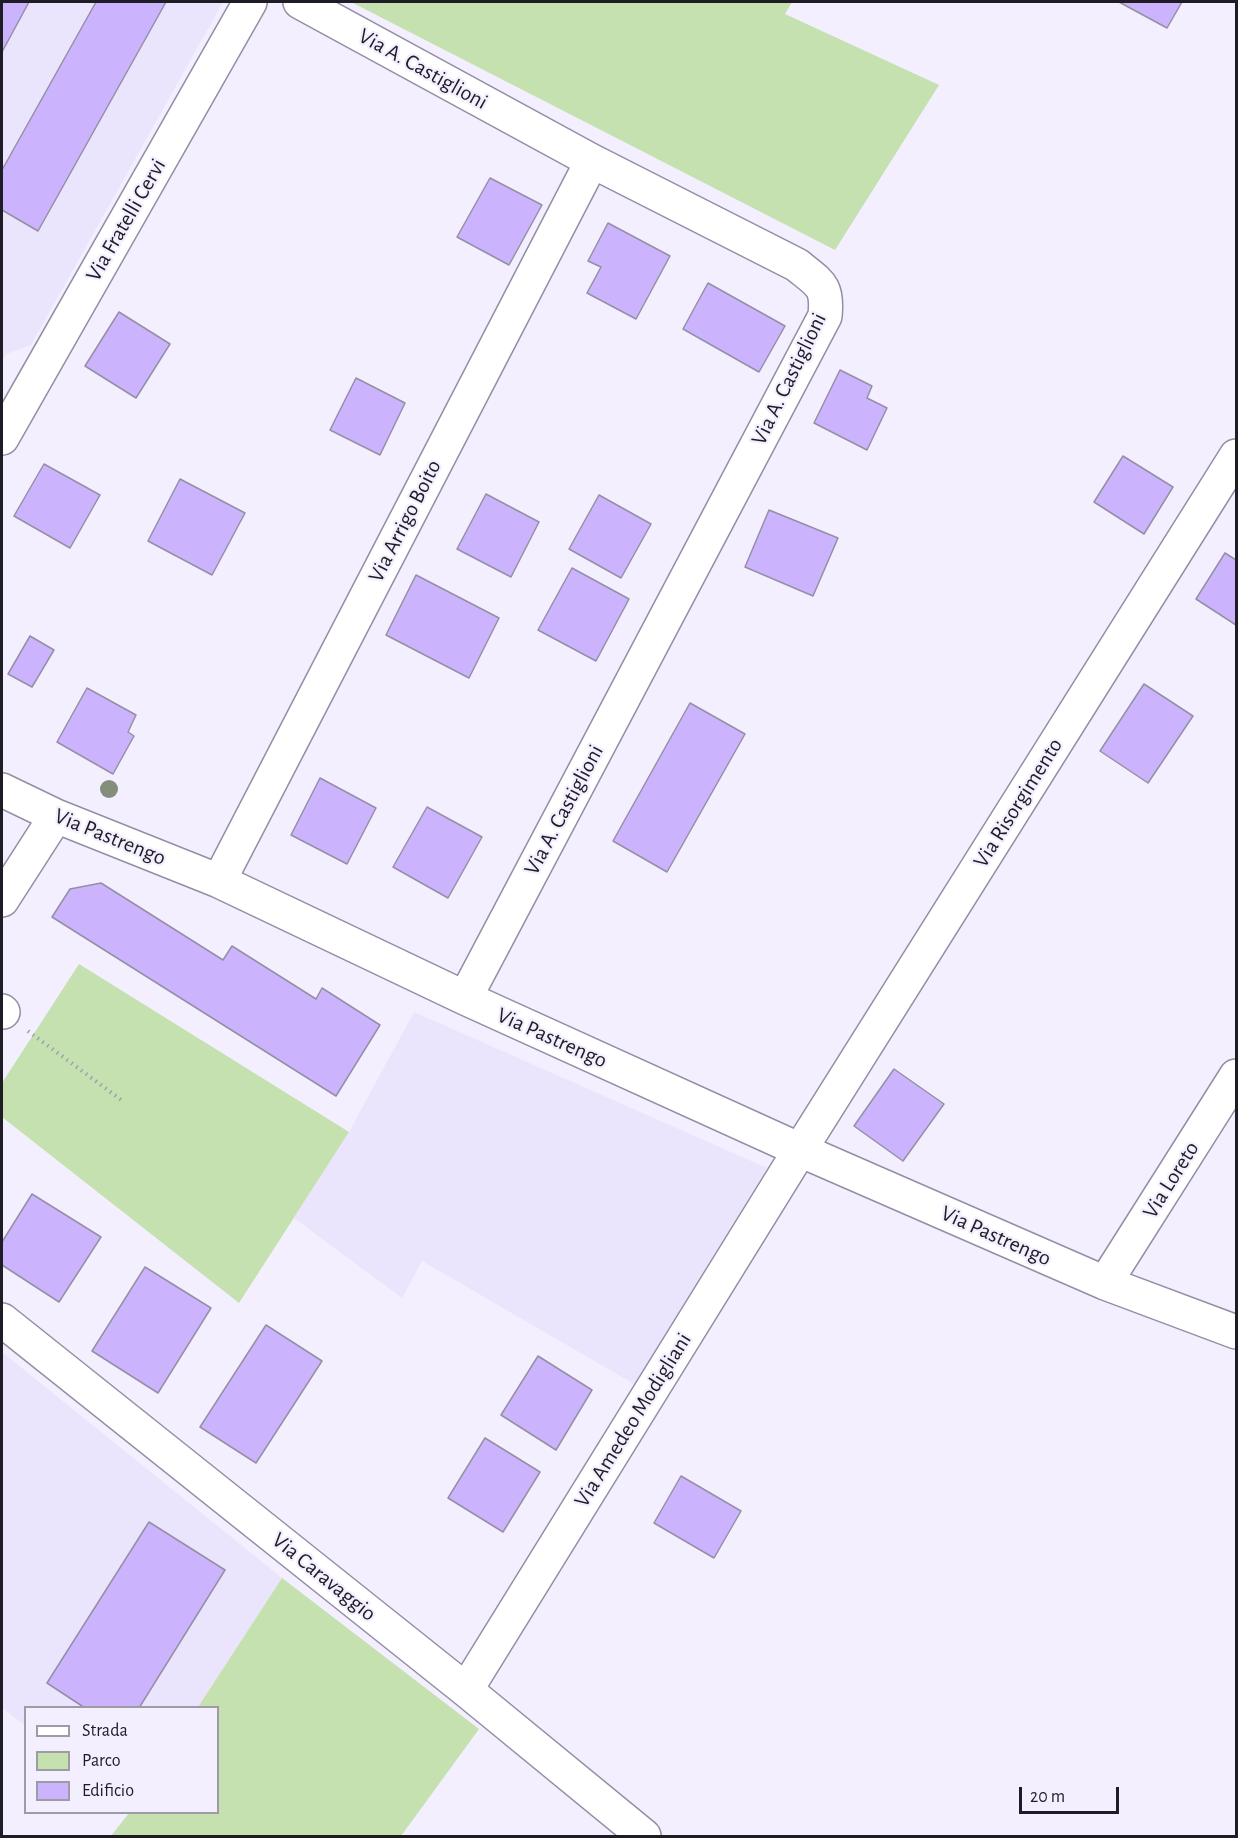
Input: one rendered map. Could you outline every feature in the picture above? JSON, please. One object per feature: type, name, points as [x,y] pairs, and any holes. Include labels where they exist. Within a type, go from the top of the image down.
[{"type":"street","name":"Via Fratelli Cervi","points":[[2,438],[250,2]]},
{"type":"street","name":"Via A. Castiglioni","points":[[300,2],[592,160],[797,265],[821,284],[827,298],[825,316],[465,998]]},
{"type":"street","name":"Via Arrigo Boito","points":[[219,881],[592,160]]},
{"type":"street","name":"Via Risorgimento","points":[[800,1150],[1236,456]]},
{"type":"street","name":"Via Pastrengo","points":[[2,790],[56,816],[219,881],[465,998],[800,1150],[1105,1283],[1236,1332]]},
{"type":"street","points":[[2,900],[56,816]]},
{"type":"street","name":"Via Loreto","points":[[1105,1283],[1236,1076]]},
{"type":"street","name":"Via Amedeo Modigliani","points":[[466,1690],[800,1150]]},
{"type":"street","name":"Via Caravaggio","points":[[2,1320],[466,1690],[644,1836]]},
{"type":"path","points":[[2,1012],[124,1102]]},
{"type":"shaded area","points":[[2,2],[223,2],[31,345],[6,354],[2,361]]},
{"type":"shaded area","points":[[414,1012],[767,1168],[634,1384],[422,1261],[402,1298],[294,1218],[349,1132]]},
{"type":"shaded area","points":[[2,1352],[282,1578],[199,1706],[24,1706],[24,1724],[2,1708]]},
{"type":"green space","points":[[351,2],[792,2],[785,14],[939,85],[835,250]]},
{"type":"green space","points":[[79,964],[349,1132],[239,1303],[2,1117],[2,1083]]},
{"type":"green space","points":[[282,1578],[479,1729],[401,1836],[111,1836],[128,1814],[219,1814],[219,1706],[199,1706]]},
{"type":"building","points":[[2,2],[29,2],[2,52]]},
{"type":"building","points":[[96,2],[166,2],[38,231],[2,210],[2,170]]},
{"type":"building","points":[[1119,2],[1182,2],[1167,28]]},
{"type":"building","points":[[490,178],[542,205],[509,265],[457,237]]},
{"type":"building","points":[[608,223],[670,256],[636,319],[587,293],[601,267],[588,261]]},
{"type":"building","points":[[708,283],[785,326],[759,372],[683,329]]},
{"type":"building","points":[[119,312],[170,344],[136,398],[85,366]]},
{"type":"building","points":[[840,370],[872,386],[867,398],[887,408],[867,450],[814,423]]},
{"type":"building","points":[[356,378],[405,403],[380,455],[330,430]]},
{"type":"building","points":[[1123,456],[1173,487],[1144,534],[1094,502]]},
{"type":"building","points":[[44,464],[100,495],[70,548],[14,516]]},
{"type":"building","points":[[180,479],[245,513],[212,575],[148,541]]},
{"type":"building","points":[[486,494],[539,522],[511,577],[457,549]]},
{"type":"building","points":[[599,495],[651,524],[621,578],[569,549]]},
{"type":"building","points":[[769,510],[838,538],[813,596],[745,567]]},
{"type":"building","points":[[1225,553],[1236,560],[1236,625],[1196,599]]},
{"type":"building","points":[[572,568],[629,599],[596,661],[538,630]]},
{"type":"building","points":[[416,575],[499,618],[469,678],[386,635]]},
{"type":"building","points":[[30,636],[54,650],[32,687],[8,674]]},
{"type":"building","points":[[1144,684],[1193,716],[1148,783],[1100,751]]},
{"type":"building","points":[[87,688],[136,715],[128,732],[134,736],[113,774],[57,742]]},
{"type":"building","points":[[690,703],[745,734],[667,872],[613,841]]},
{"type":"building","points":[[320,778],[376,808],[347,864],[291,835]]},
{"type":"building","points":[[427,807],[482,837],[448,898],[393,867]]},
{"type":"building","points":[[101,883],[223,960],[232,946],[316,999],[322,988],[380,1025],[336,1096],[52,917],[70,889]]},
{"type":"building","points":[[894,1069],[944,1104],[903,1161],[854,1126]]},
{"type":"building","points":[[32,1194],[101,1237],[59,1302],[2,1265],[2,1242]]},
{"type":"building","points":[[145,1267],[211,1308],[158,1393],[92,1351]]},
{"type":"building","points":[[266,1325],[322,1361],[256,1463],[200,1427]]},
{"type":"building","points":[[538,1356],[592,1390],[556,1450],[501,1415]]},
{"type":"building","points":[[485,1438],[540,1472],[503,1532],[448,1498]]},
{"type":"building","points":[[681,1476],[741,1511],[714,1558],[654,1523]]},
{"type":"building","points":[[149,1522],[225,1570],[140,1706],[82,1706],[47,1683]]}]
